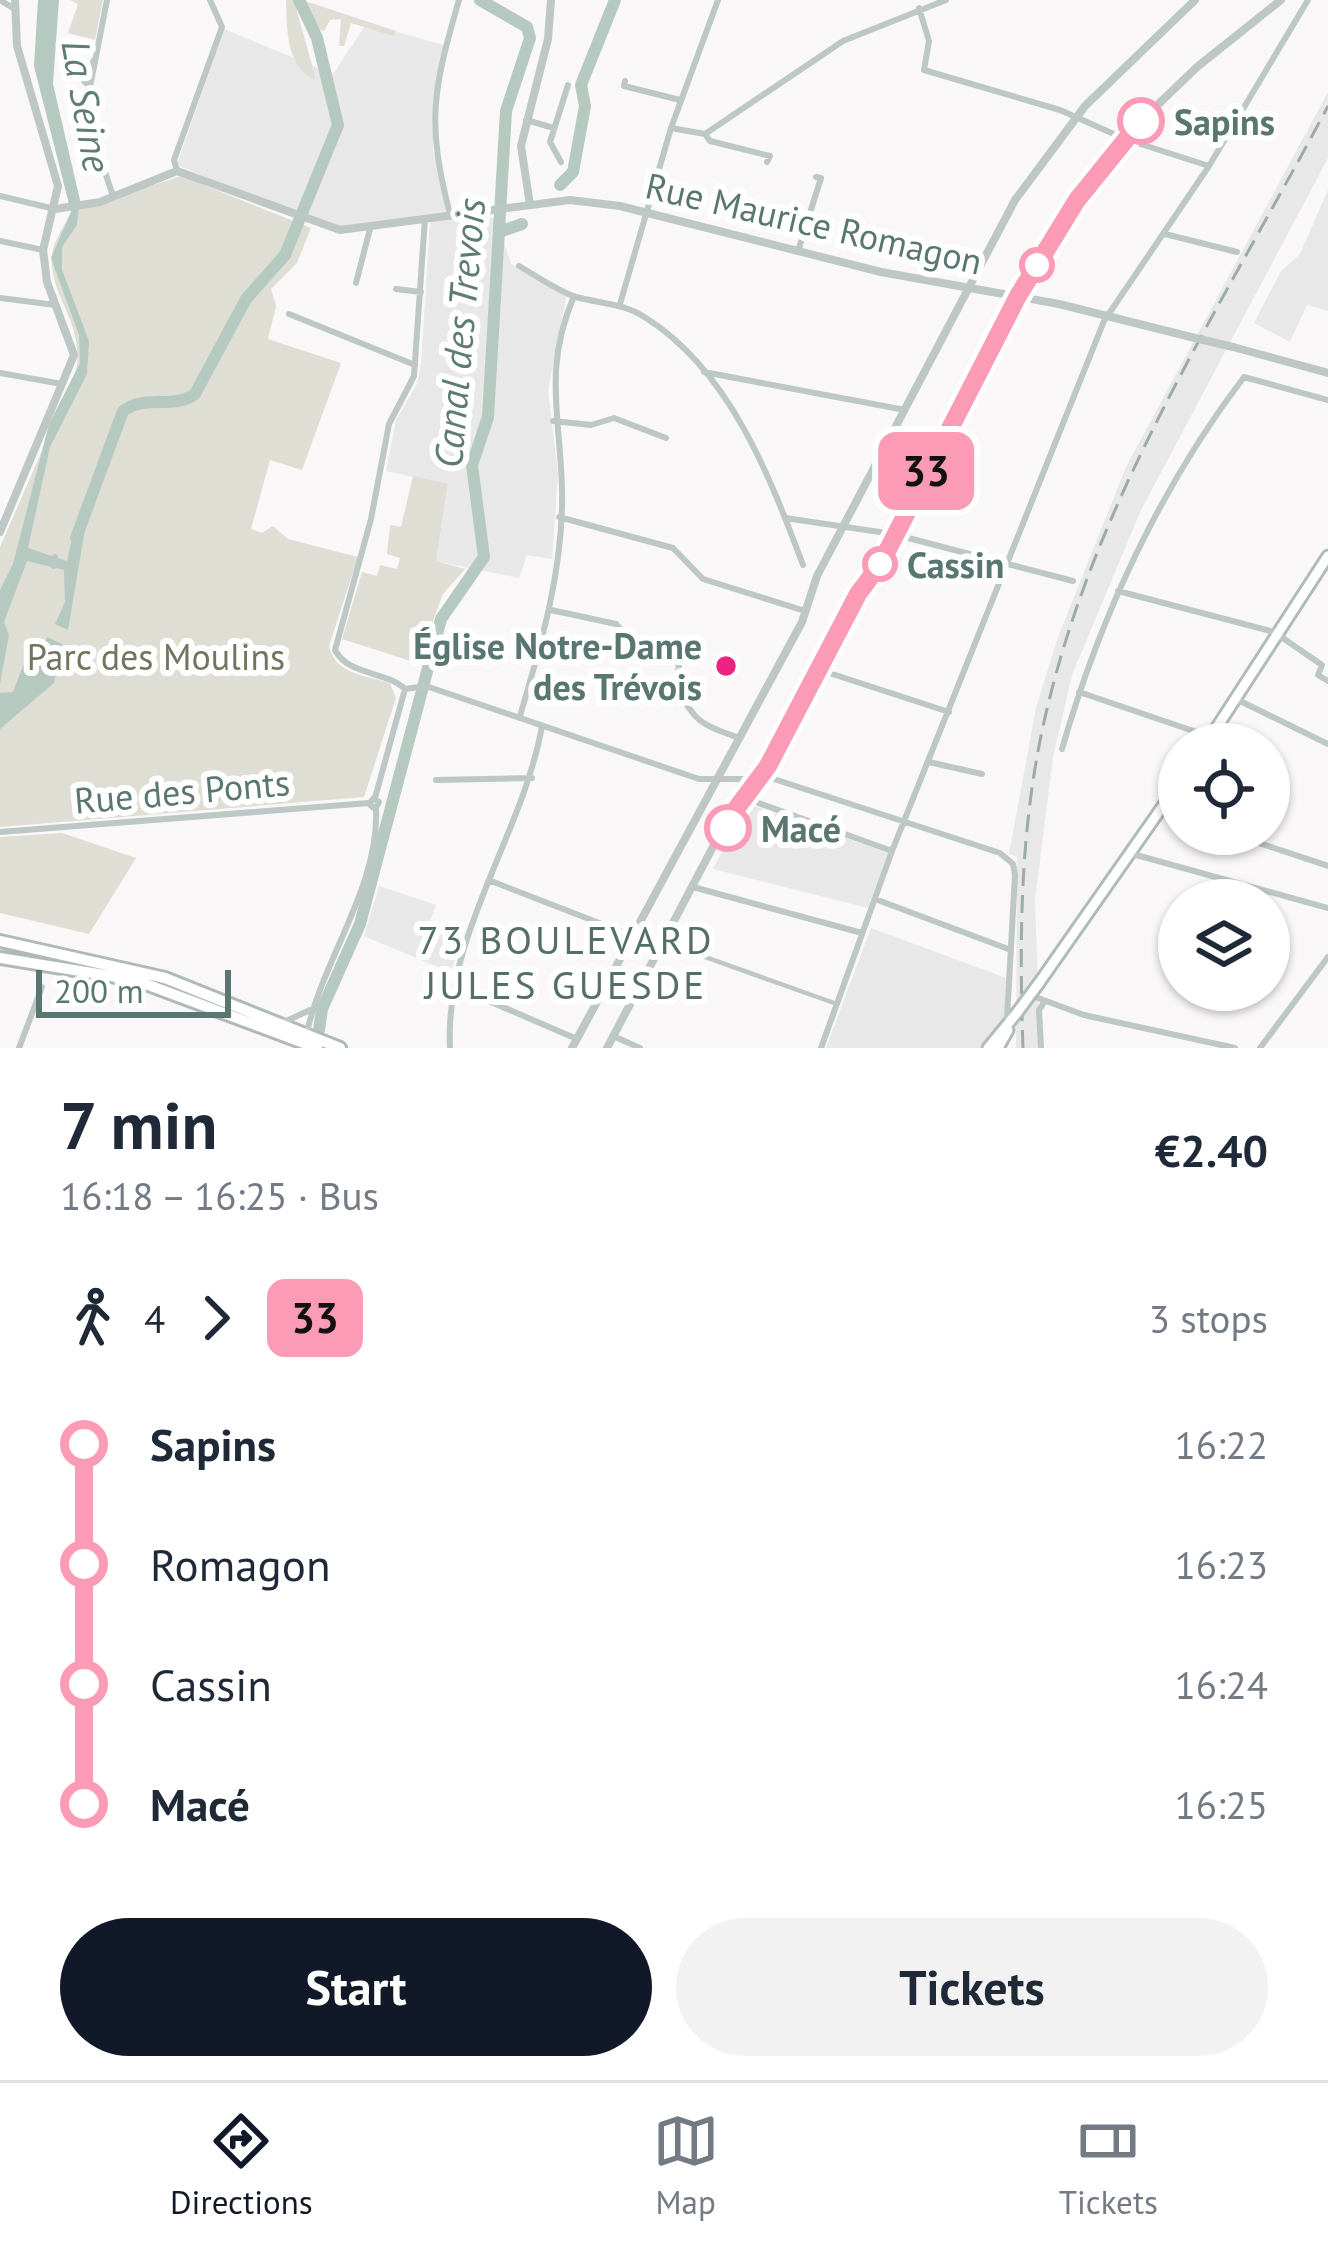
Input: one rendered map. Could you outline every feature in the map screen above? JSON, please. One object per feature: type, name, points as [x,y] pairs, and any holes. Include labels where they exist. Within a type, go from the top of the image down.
[{"type":"main road","points":[[1222,723],[1326,563]]},
{"type":"main road","points":[[988,1048],[1037,1000],[1039,983],[1158,813]]},
{"type":"main road","points":[[308,1043],[283,1024],[141,970],[0,940],[0,956],[135,980],[308,1043],[340,1048]]},
{"type":"main road","points":[[998,1048],[1010,1022]]},
{"type":"street","points":[[0,0],[16,5],[17,46],[58,186],[43,250],[74,355],[0,532]]},
{"type":"street","points":[[94,60],[107,0]]},
{"type":"street","points":[[0,196],[55,209],[113,196],[177,171],[174,160],[221,27],[210,0]]},
{"type":"street","points":[[450,214],[435,155],[432,113],[459,0]]},
{"type":"street","points":[[530,205],[520,146],[548,39],[551,0]]},
{"type":"street","points":[[620,304],[680,100],[718,0]]},
{"type":"street","points":[[671,128],[705,134],[843,41],[946,0]]},
{"type":"street","points":[[454,986],[575,1044],[740,738],[806,611],[842,527],[1015,200],[1076,116],[1149,38],[1195,0]]},
{"type":"street","points":[[607,1048],[725,824],[762,776],[820,670],[1022,284],[1077,200],[1125,140],[1197,67],[1282,0]]},
{"type":"street","points":[[821,1048],[892,851],[1108,315],[1209,166],[1308,0]]},
{"type":"street","points":[[919,8],[929,40],[924,70],[1076,116],[1125,140],[1209,166]]},
{"type":"street","points":[[625,81],[624,86],[680,100]]},
{"type":"street","points":[[562,162],[551,150],[568,86]]},
{"type":"street","points":[[526,120],[554,128]]},
{"type":"street","points":[[705,134],[710,141],[770,156],[767,162]]},
{"type":"street","points":[[104,170],[113,196]]},
{"type":"street","name":"Rue Maurice Romagon","points":[[177,171],[340,230],[570,200],[646,213],[969,290],[1108,315],[1328,373]]},
{"type":"street","points":[[798,251],[821,178],[816,177]]},
{"type":"street","points":[[425,218],[415,365],[410,387],[388,424],[371,519],[335,650],[345,664],[408,687],[426,686],[520,716],[699,779],[762,776],[1007,857],[1015,875],[1010,1022]]},
{"type":"street","points":[[356,283],[371,225]]},
{"type":"street","points":[[1165,234],[1238,252]]},
{"type":"street","points":[[0,241],[43,250]]},
{"type":"street","points":[[519,266],[574,296],[620,304],[676,340],[704,372],[753,446],[803,565]]},
{"type":"street","points":[[396,289],[421,292]]},
{"type":"street","points":[[520,716],[550,610],[562,488],[552,376],[574,296]]},
{"type":"street","points":[[0,298],[57,305]]},
{"type":"street","points":[[289,314],[415,365]]},
{"type":"street","points":[[704,372],[905,410]]},
{"type":"street","points":[[0,373],[62,384]]},
{"type":"street","points":[[1062,749],[1118,591],[1213,418],[1244,377],[1328,400]]},
{"type":"street","points":[[553,421],[591,425],[614,418],[666,438]]},
{"type":"street","points":[[559,517],[673,548],[703,579],[806,611]]},
{"type":"street","points":[[785,518],[893,534],[1073,581]]},
{"type":"street","points":[[1118,591],[1281,635],[1322,665],[1318,675],[1328,681]]},
{"type":"street","points":[[550,610],[616,624],[632,640],[670,652],[680,666],[676,685],[693,717],[740,738]]},
{"type":"street","points":[[820,670],[949,712]]},
{"type":"street","points":[[308,1043],[310,1010],[358,895],[373,803],[408,687]]},
{"type":"street","points":[[1079,692],[1161,723]]},
{"type":"street","points":[[1238,700],[1328,744]]},
{"type":"street","points":[[450,1048],[454,986],[532,778],[542,724]]},
{"type":"street","points":[[929,762],[982,774]]},
{"type":"street","points":[[436,780],[532,778]]},
{"type":"street","points":[[753,801],[892,851]]},
{"type":"street","name":"Rue des Ponts","points":[[0,832],[373,803]]},
{"type":"street","points":[[1129,853],[1328,908]]},
{"type":"street","points":[[1290,853],[1328,866]]},
{"type":"street","points":[[491,881],[837,1004]]},
{"type":"street","points":[[693,887],[862,933]]},
{"type":"street","points":[[875,899],[1011,950]]},
{"type":"street","points":[[1261,1048],[1328,957]]},
{"type":"street","points":[[19,1048],[43,987]]},
{"type":"street","points":[[1041,1047],[1037,1000],[1234,1048]]},
{"type":"street","points":[[283,1024],[310,1010]]},
{"type":"street","points":[[613,1036],[640,1048]]},
{"type":"shaded area","points":[[38,0],[59,0],[53,84],[80,200],[77,225],[62,247],[62,270],[89,341],[87,374],[50,447],[28,548],[67,561],[76,521],[86,523],[68,630],[55,624],[65,602],[64,570],[27,561],[4,622],[9,635],[0,684],[0,590],[13,564],[49,424],[80,363],[79,335],[51,258],[71,212],[34,66]]},
{"type":"shaded area","points":[[367,23],[446,46],[433,107],[433,152],[452,215],[335,230],[177,165],[224,29],[333,74]]},
{"type":"shaded area","points":[[1328,92],[1328,158],[1141,510],[1072,675],[1053,757],[1035,900],[1040,1048],[1016,1048],[1017,857],[1009,854],[1036,708],[1057,640],[1126,467]]},
{"type":"shaded area","points":[[1328,190],[1328,311],[1307,305],[1290,342],[1254,323],[1281,271],[1300,254]]},
{"type":"shaded area","points":[[496,218],[511,264],[567,294],[548,391],[558,474],[552,559],[527,555],[519,578],[436,561],[448,485],[386,471],[396,420],[417,384],[421,365],[430,223]]},
{"type":"shaded area","points":[[47,637],[62,644],[54,683],[0,729],[0,693],[13,692],[30,648],[43,645]]},
{"type":"shaded area","points":[[748,804],[888,853],[868,908],[713,869]]},
{"type":"shaded area","points":[[379,886],[436,905],[428,927],[463,941],[450,972],[364,936]]},
{"type":"shaded area","points":[[871,928],[1006,978],[1005,1017],[981,1048],[826,1048]]},
{"type":"green space","points":[[70,0],[103,0],[95,40],[68,33],[78,4]]},
{"type":"green space","points":[[286,0],[294,0],[316,80],[293,56]]},
{"type":"green space","points":[[302,0],[396,31],[394,36],[351,23],[344,46],[339,46],[341,19],[330,20],[324,31],[315,29]]},
{"type":"green space","name":"Parc des Moulins","points":[[181,176],[311,228],[297,263],[271,289],[276,306],[268,339],[341,363],[302,470],[270,460],[251,529],[262,533],[273,526],[288,539],[358,557],[329,646],[345,668],[390,683],[396,698],[364,797],[0,827],[0,547],[76,373],[76,338],[56,285],[53,250],[71,212]]},
{"type":"green space","points":[[413,476],[448,484],[436,561],[465,569],[443,594],[417,663],[342,639],[362,572],[377,576],[380,565],[397,569],[400,558],[387,554],[390,525],[401,527]]},
{"type":"green space","points":[[62,833],[136,858],[89,934],[0,913],[0,837]]},
{"type":"waterway","points":[[76,538],[123,411],[141,403],[177,401],[195,394],[246,299],[285,255],[338,125],[317,38],[299,0]]},
{"type":"waterway","name":"Canal des Trevois","points":[[319,1030],[322,1009],[360,924],[441,619],[484,557],[472,465],[488,417],[506,111],[530,38],[527,27],[480,0]]},
{"type":"waterway","points":[[560,185],[573,172],[585,106],[581,85],[615,0]]},
{"type":"waterway","points":[[502,231],[522,224]]},
{"type":"railway","points":[[1023,1048],[1027,833],[1039,747],[1070,626],[1132,472],[1328,106]]},
{"type":"bus line","name":"33","points":[[728,828],[730,817],[768,766],[858,594],[881,563],[885,547],[1018,296],[1077,200],[1141,121]]},
{"type":"place","name":"Sapins","points":[[1141,121]]},
{"type":"place","name":"Cassin","points":[[880,564]]},
{"type":"place","name":"Église Notre-Dame des Trévois","points":[[726,666]]},
{"type":"place","name":"Macé","points":[[728,828]]},
{"type":"district","name":"73 BOULEVARD JULES GUESDE","points":[[566,962]]},
{"type":"water label","name":"La Seine","points":[[87,106]]}]
